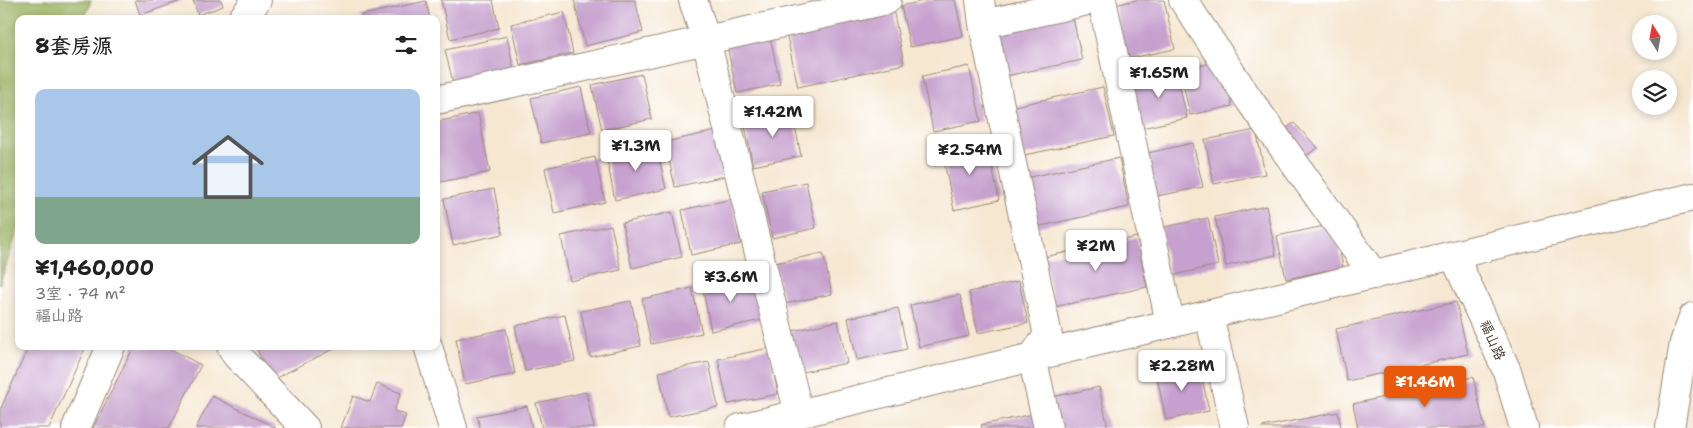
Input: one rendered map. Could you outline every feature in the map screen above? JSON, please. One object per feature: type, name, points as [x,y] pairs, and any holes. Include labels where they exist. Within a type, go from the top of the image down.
[{"type":"street","points":[[245,15],[257,0]]},
{"type":"street","points":[[694,0],[706,40],[799,414]]},
{"type":"street","points":[[440,99],[887,0]]},
{"type":"street","points":[[1032,357],[1048,336],[981,12],[1092,0]]},
{"type":"street","points":[[1102,0],[1170,323]]},
{"type":"street","points":[[1183,0],[1266,124],[1374,276]]},
{"type":"street","points":[[746,427],[1693,197]]},
{"type":"street","name":"福山路","points":[[1454,256],[1507,371],[1524,428]]},
{"type":"street","points":[[1209,315],[1235,428]]},
{"type":"street","points":[[1670,428],[1684,343],[1693,317]]},
{"type":"street","points":[[76,428],[109,350]]},
{"type":"street","points":[[233,350],[305,428]]},
{"type":"street","points":[[429,350],[453,428]]},
{"type":"street","points":[[1032,357],[1048,428]]},
{"type":"green space","points":[[0,0],[91,0],[86,15],[15,15],[15,238],[0,284]]},
{"type":"building","points":[[135,0],[184,0],[140,15]]},
{"type":"building","points":[[193,0],[221,0],[223,6],[198,15]]},
{"type":"building","points":[[441,0],[493,0],[499,28],[450,39]]},
{"type":"building","points":[[574,0],[635,0],[643,32],[585,46]]},
{"type":"building","points":[[928,0],[955,0],[963,36],[910,47],[901,6]]},
{"type":"building","points":[[1136,0],[1164,0],[1175,49],[1126,59],[1115,5]]},
{"type":"building","points":[[426,1],[429,15],[361,15]]},
{"type":"building","points":[[893,9],[904,64],[798,87],[786,32]]},
{"type":"building","points":[[564,12],[573,53],[520,65],[511,24]]},
{"type":"building","points":[[1072,13],[1082,60],[1006,76],[996,29]]},
{"type":"building","points":[[507,36],[515,75],[455,90],[445,50]]},
{"type":"building","points":[[770,36],[780,84],[737,93],[727,45]]},
{"type":"building","points":[[1222,61],[1232,106],[1190,115],[1180,70]]},
{"type":"building","points":[[969,66],[981,121],[933,131],[922,76]]},
{"type":"building","points":[[1176,70],[1187,118],[1142,128],[1132,80]]},
{"type":"building","points":[[642,74],[652,119],[602,130],[592,85]]},
{"type":"building","points":[[581,87],[591,133],[541,143],[531,98]]},
{"type":"building","points":[[1103,87],[1114,136],[1020,156],[1010,107]]},
{"type":"building","points":[[792,111],[801,156],[753,166],[744,121]]},
{"type":"building","points":[[478,113],[490,172],[440,182],[440,121]]},
{"type":"building","points":[[1294,123],[1318,148],[1299,160],[1281,132]]},
{"type":"building","points":[[1256,130],[1265,174],[1214,184],[1205,140]]},
{"type":"building","points":[[716,131],[725,176],[675,187],[665,142]]},
{"type":"building","points":[[987,143],[999,200],[954,210],[942,152]]},
{"type":"building","points":[[1193,143],[1203,187],[1152,197],[1143,154]]},
{"type":"building","points":[[656,144],[666,189],[615,200],[606,155]]},
{"type":"building","points":[[595,157],[605,202],[554,213],[545,168]]},
{"type":"building","points":[[1119,158],[1129,207],[1036,227],[1025,178]]},
{"type":"building","points":[[806,182],[816,228],[772,238],[762,191]]},
{"type":"building","points":[[494,189],[503,234],[453,245],[444,199]]},
{"type":"building","points":[[732,199],[741,244],[691,255],[682,210]]},
{"type":"building","points":[[1266,206],[1276,255],[1226,266],[1215,217]]},
{"type":"building","points":[[672,212],[682,257],[632,268],[622,223]]},
{"type":"building","points":[[1208,218],[1218,265],[1170,276],[1160,228]]},
{"type":"building","points":[[1334,224],[1343,267],[1286,279],[1277,236]]},
{"type":"building","points":[[611,225],[621,270],[570,281],[561,236]]},
{"type":"building","points":[[1137,237],[1147,287],[1054,307],[1044,257]]},
{"type":"building","points":[[823,253],[832,294],[784,304],[775,263]]},
{"type":"building","points":[[752,275],[761,320],[711,331],[702,285]]},
{"type":"building","points":[[1019,281],[1028,323],[978,333],[969,292]]},
{"type":"building","points":[[692,288],[702,333],[651,344],[642,299]]},
{"type":"building","points":[[960,295],[969,336],[919,347],[910,305]]},
{"type":"building","points":[[631,301],[641,346],[590,357],[581,311]]},
{"type":"building","points":[[1456,302],[1468,354],[1347,381],[1336,329]]},
{"type":"building","points":[[898,308],[907,349],[857,360],[848,318]]},
{"type":"building","points":[[565,315],[575,361],[525,371],[515,326]]},
{"type":"building","points":[[838,321],[847,363],[797,373],[788,332]]},
{"type":"building","points":[[506,329],[515,374],[465,384],[456,339]]},
{"type":"building","points":[[769,348],[778,394],[728,404],[718,359]]},
{"type":"building","points":[[27,350],[84,350],[49,428],[0,428],[0,410]]},
{"type":"building","points":[[132,350],[173,350],[201,365],[169,428],[93,428]]},
{"type":"building","points":[[257,350],[331,350],[272,380]]},
{"type":"building","points":[[709,362],[718,407],[668,417],[659,372]]},
{"type":"building","points":[[1199,363],[1209,411],[1166,420],[1156,372]]},
{"type":"building","points":[[1473,377],[1485,428],[1358,428],[1353,404]]},
{"type":"building","points":[[377,384],[401,393],[394,411],[406,415],[401,428],[341,428],[353,396],[370,402]]},
{"type":"building","points":[[1099,387],[1108,428],[1059,428],[1052,397]]},
{"type":"building","points":[[586,392],[594,428],[542,428],[536,403]]},
{"type":"building","points":[[212,396],[276,428],[196,428]]},
{"type":"building","points":[[527,406],[532,428],[480,428],[477,416]]},
{"type":"building","points":[[1338,412],[1341,428],[1262,428],[1262,427]]},
{"type":"building","points":[[1038,413],[1042,428],[982,428],[981,425]]}]
